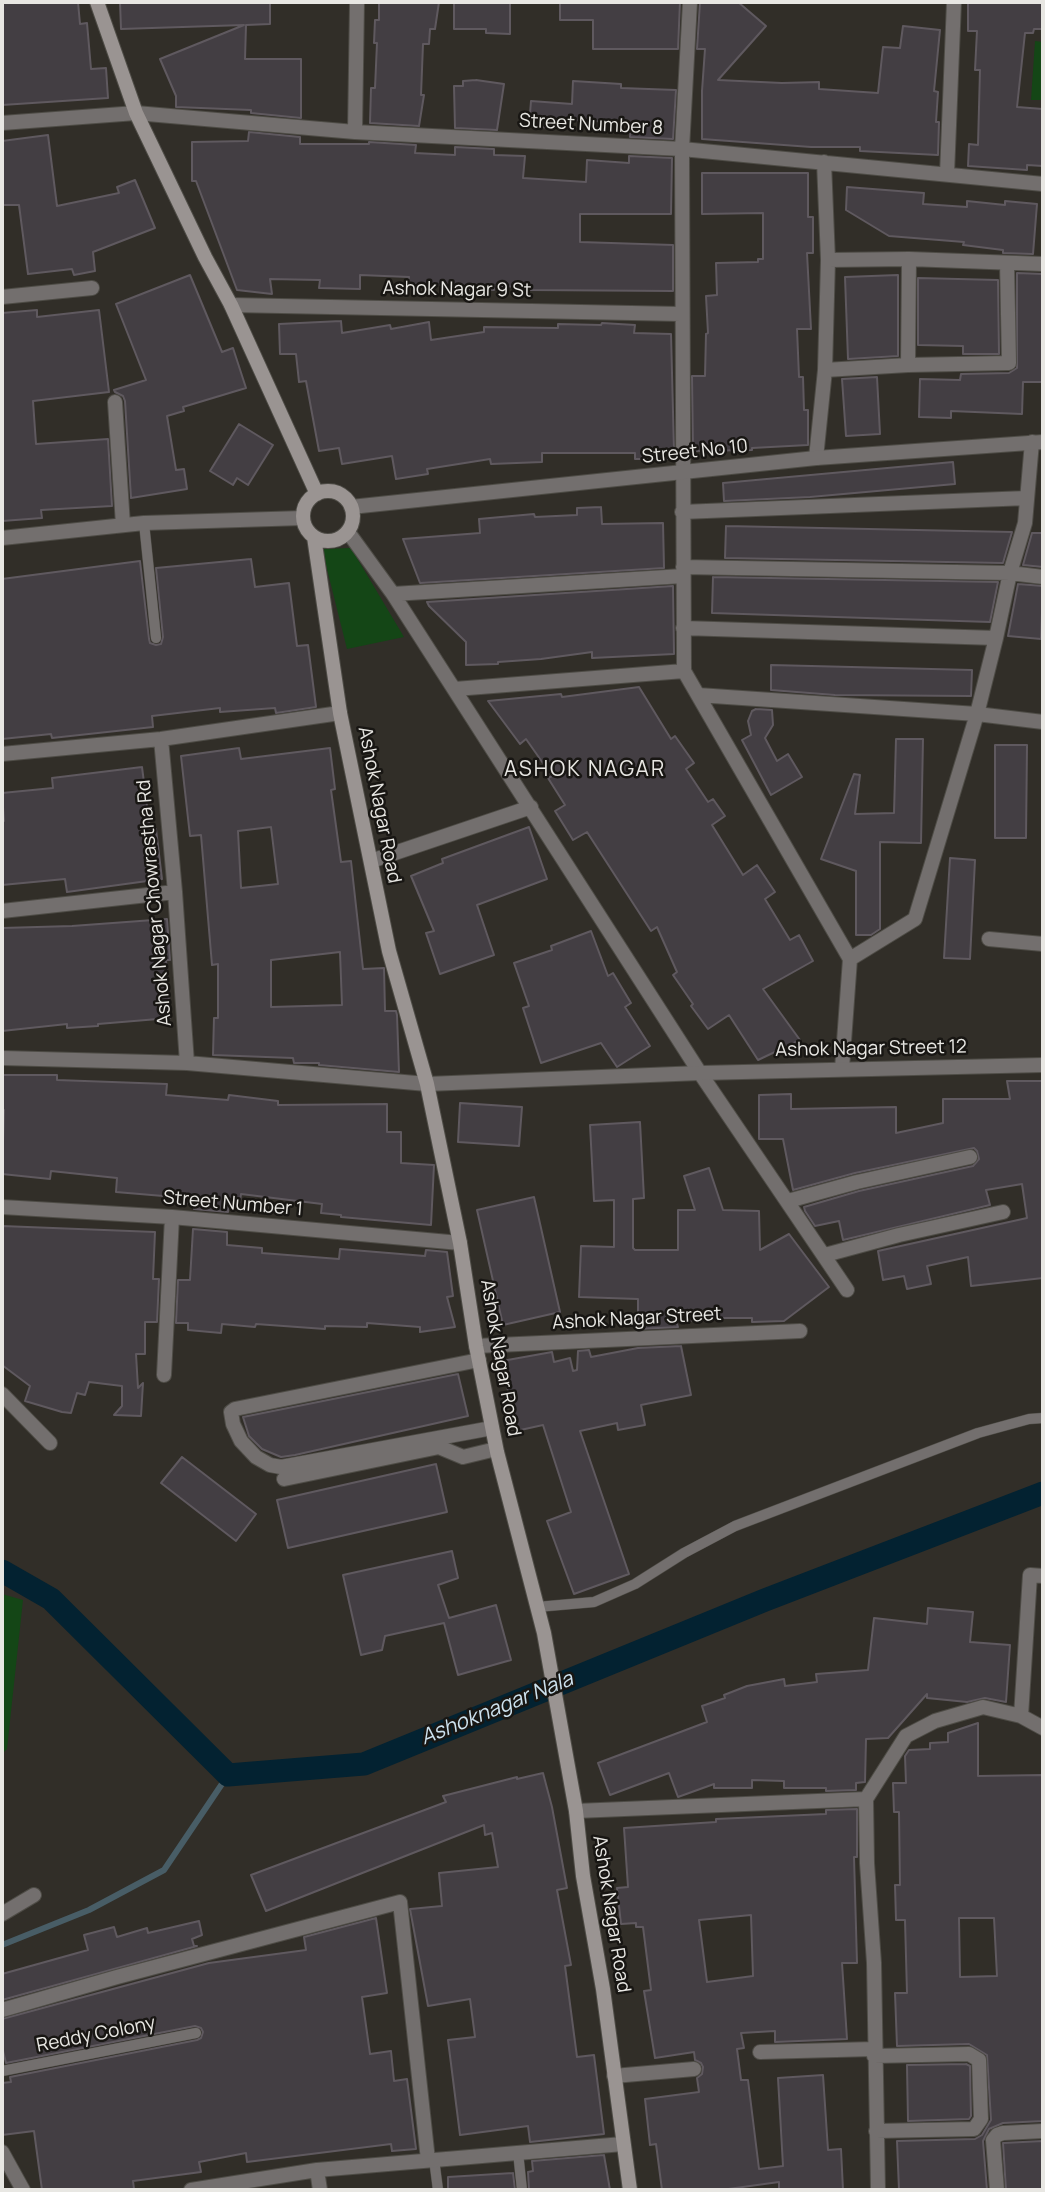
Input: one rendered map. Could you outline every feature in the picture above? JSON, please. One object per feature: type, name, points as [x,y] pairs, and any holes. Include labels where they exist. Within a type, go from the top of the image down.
[{"type":"main road","points":[[97,2],[136,113],[231,306],[317,494]]},
{"type":"main road","points":[[325,492],[340,495],[351,507],[353,515],[348,532],[338,539],[326,541],[314,537],[306,529],[303,518],[306,504],[317,494],[325,492]]},
{"type":"main road","name":"Ashok Nagar Road","points":[[314,537],[340,713],[388,951],[427,1084],[460,1244],[477,1353],[496,1449],[544,1633],[576,1811],[629,2190]]},
{"type":"street","points":[[355,132],[357,2]]},
{"type":"street","points":[[690,2],[682,149],[684,671],[850,959],[842,1069]]},
{"type":"street","points":[[947,174],[954,2]]},
{"type":"street","name":"Street Number 8","points":[[2,122],[136,113],[355,132],[682,149],[1043,184]]},
{"type":"street","points":[[816,458],[825,370],[828,260],[824,162]]},
{"type":"street","points":[[828,260],[909,259],[1043,264]]},
{"type":"street","points":[[908,365],[909,259]]},
{"type":"street","points":[[825,370],[1009,363],[1007,263]]},
{"type":"street","points":[[2,297],[92,288]]},
{"type":"street","name":"Ashok Nagar 9 St","points":[[231,306],[681,314]]},
{"type":"street","points":[[115,402],[123,525]]},
{"type":"street","points":[[850,959],[915,919],[977,714],[1010,573],[1026,523],[1027,498],[1037,442]]},
{"type":"street","name":"Street No 10","points":[[351,507],[816,458],[1037,442]]},
{"type":"street","points":[[682,512],[1027,498]]},
{"type":"street","points":[[2,538],[144,523],[303,518]]},
{"type":"street","points":[[348,532],[393,594],[700,1073],[847,1290]]},
{"type":"street","points":[[393,594],[683,572],[1010,573],[1043,577]]},
{"type":"street","points":[[683,628],[996,638]]},
{"type":"street","points":[[455,689],[684,671]]},
{"type":"street","points":[[698,695],[977,714],[1043,722]]},
{"type":"street","points":[[2,754],[161,739],[340,713]]},
{"type":"street","name":"Ashok Nagar Chowrastha Rd","points":[[161,739],[187,1063]]},
{"type":"street","points":[[371,861],[531,807]]},
{"type":"street","points":[[2,911],[175,892]]},
{"type":"street","points":[[989,939],[1043,944]]},
{"type":"street","name":"Ashok Nagar Street 12","points":[[2,1058],[187,1063],[427,1084],[700,1073],[1043,1065]]},
{"type":"street","points":[[788,1201],[857,1182],[970,1157]]},
{"type":"street","name":"Street Number 1","points":[[2,1207],[172,1217],[460,1244]]},
{"type":"street","points":[[825,1255],[1003,1212]]},
{"type":"street","points":[[164,1374],[172,1217]]},
{"type":"street","name":"Ashok Nagar Street","points":[[492,1428],[281,1467],[270,1465],[256,1457],[241,1441],[231,1412],[477,1353],[800,1331]]},
{"type":"street","points":[[2,1394],[50,1443]]},
{"type":"street","points":[[284,1479],[439,1447],[463,1457],[496,1449]]},
{"type":"street","points":[[1021,1716],[1030,1575],[1043,1576]]},
{"type":"street","points":[[878,2190],[874,1963],[867,1863],[866,1799],[905,1736],[935,1721],[983,1707],[1021,1716],[1043,1728]]},
{"type":"street","points":[[576,1811],[866,1799]]},
{"type":"street","points":[[2,1914],[34,1895]]},
{"type":"street","points":[[2,2010],[117,1976],[400,1902],[431,2159]]},
{"type":"street","points":[[760,2052],[970,2054],[979,2060],[981,2119],[975,2129],[876,2131]]},
{"type":"street","points":[[614,2076],[694,2069]]},
{"type":"street","points":[[997,2190],[993,2140],[1003,2133],[1043,2132]]},
{"type":"street","points":[[191,2190],[317,2170],[623,2144]]},
{"type":"street","points":[[2,2152],[23,2190]]},
{"type":"street","points":[[317,2170],[320,2190]]},
{"type":"lane","points":[[144,523],[156,638]]},
{"type":"lane","points":[[537,1606],[594,1602],[635,1584],[684,1553],[735,1526],[978,1433],[1029,1419],[1043,1418]]},
{"type":"lane","name":"Reddy Colony","points":[[2,2071],[196,2033]]},
{"type":"lane","points":[[518,2152],[522,2190]]},
{"type":"lane","points":[[431,2159],[438,2190]]},
{"type":"green space","points":[[1035,41],[1043,42],[1043,100],[1031,100]]},
{"type":"green space","points":[[351,548],[404,637],[347,649],[322,549]]},
{"type":"green space","points":[[2,1594],[23,1600],[7,1749],[2,1754]]},
{"type":"building","points":[[2,2],[78,2],[80,24],[87,23],[91,69],[106,68],[108,98],[2,105]]},
{"type":"building","points":[[120,2],[270,2],[270,24],[246,25],[245,59],[301,59],[301,118],[251,113],[251,110],[176,107],[176,96],[160,59],[244,25],[121,29]]},
{"type":"building","points":[[379,2],[439,2],[435,29],[430,29],[429,44],[423,44],[421,95],[424,95],[419,126],[370,123],[371,88],[375,88],[375,20],[379,20]]},
{"type":"building","points":[[454,2],[510,2],[510,34],[486,33],[486,29],[454,29]]},
{"type":"building","points":[[560,2],[680,2],[678,49],[593,49],[593,20],[560,20]]},
{"type":"building","points":[[700,2],[738,2],[766,26],[718,80],[819,82],[819,89],[878,93],[883,47],[900,48],[903,26],[940,30],[934,91],[938,92],[938,155],[860,151],[860,147],[811,147],[702,139],[705,49],[697,49]]},
{"type":"building","points":[[968,2],[1043,2],[1043,29],[1025,33],[1017,107],[1043,109],[1043,166],[1027,165],[1027,170],[968,166],[969,144],[978,145],[980,70],[975,70],[977,31],[968,31]]},
{"type":"building","points":[[463,81],[504,84],[497,130],[455,128],[454,86],[463,86]]},
{"type":"building","points":[[573,81],[621,84],[621,88],[676,90],[673,139],[630,137],[631,123],[553,119],[552,128],[529,126],[531,101],[572,104]]},
{"type":"building","points":[[249,132],[300,137],[300,144],[369,142],[416,145],[415,153],[455,155],[455,147],[494,149],[494,155],[525,156],[523,178],[586,182],[587,160],[629,163],[629,156],[672,158],[671,214],[580,214],[580,242],[673,245],[673,291],[528,290],[528,287],[494,286],[494,290],[446,288],[446,285],[408,284],[409,277],[360,275],[360,289],[319,288],[320,280],[270,279],[272,294],[237,290],[196,181],[192,181],[192,142],[248,141]]},
{"type":"building","points":[[48,135],[57,206],[119,193],[117,187],[135,180],[155,228],[93,252],[95,271],[74,275],[72,269],[28,274],[19,205],[2,205],[2,141]]},
{"type":"building","points":[[702,173],[808,173],[808,217],[813,217],[813,253],[807,253],[811,329],[797,329],[799,377],[803,377],[804,410],[808,410],[808,445],[693,451],[692,376],[705,376],[708,333],[706,296],[717,295],[716,263],[758,262],[758,259],[763,259],[763,213],[702,214]]},
{"type":"building","points":[[847,187],[924,193],[923,204],[967,207],[967,201],[1005,205],[1005,201],[1037,204],[1033,254],[1003,253],[1003,250],[963,245],[964,242],[889,236],[846,210]]},
{"type":"building","points":[[1017,273],[1043,274],[1043,382],[1023,382],[1022,414],[951,411],[951,418],[919,417],[920,379],[960,380],[961,374],[1009,373],[1017,368]]},
{"type":"building","points":[[190,275],[222,352],[233,348],[246,388],[183,407],[184,411],[167,416],[176,470],[184,469],[187,489],[131,498],[125,401],[123,396],[114,390],[146,380],[116,304]]},
{"type":"building","points":[[898,275],[898,356],[848,359],[845,277]]},
{"type":"building","points":[[918,278],[998,280],[999,354],[963,354],[963,346],[918,345]]},
{"type":"building","points":[[37,310],[37,317],[99,310],[109,392],[33,401],[36,444],[108,439],[112,506],[41,510],[42,518],[2,521],[2,313]]},
{"type":"building","points":[[341,321],[342,333],[390,325],[391,329],[429,322],[431,340],[484,332],[484,327],[558,328],[558,324],[635,325],[634,333],[671,334],[674,451],[669,452],[669,459],[635,459],[635,453],[542,453],[542,462],[491,464],[490,459],[427,469],[428,474],[396,479],[392,456],[342,464],[339,448],[319,451],[306,381],[299,382],[296,354],[280,354],[279,324]]},
{"type":"building","points":[[877,377],[880,434],[846,436],[842,379]]},
{"type":"building","points":[[239,424],[273,445],[248,485],[237,478],[233,485],[210,471]]},
{"type":"building","points":[[953,462],[955,484],[810,497],[724,501],[723,483]]},
{"type":"building","points":[[601,507],[602,524],[663,523],[664,568],[420,583],[403,539],[480,533],[479,519],[534,514],[535,517],[577,515],[577,508]]},
{"type":"building","points":[[726,526],[1012,532],[1003,563],[725,558]]},
{"type":"building","points":[[1032,533],[1043,533],[1043,567],[1023,565]]},
{"type":"building","points":[[251,559],[255,587],[289,583],[297,646],[308,645],[316,707],[276,713],[275,708],[220,712],[220,708],[152,716],[153,727],[52,738],[51,734],[2,739],[2,579],[140,561],[149,639],[150,643],[156,645],[161,644],[163,637],[156,568]]},
{"type":"building","points":[[713,577],[998,582],[990,622],[712,613]]},
{"type":"building","points":[[1018,584],[1043,586],[1041,639],[1008,636]]},
{"type":"building","points":[[673,586],[674,654],[592,658],[592,652],[498,664],[466,665],[466,642],[427,602]]},
{"type":"building","points":[[771,665],[972,670],[971,696],[835,695],[771,690]]},
{"type":"building","points":[[639,687],[671,739],[675,736],[694,763],[686,769],[708,802],[713,799],[725,816],[712,825],[743,875],[757,865],[775,892],[765,899],[790,940],[799,935],[813,961],[763,989],[800,1040],[758,1060],[729,1015],[708,1029],[673,975],[677,972],[657,927],[651,931],[587,832],[573,840],[555,811],[565,805],[548,778],[552,776],[526,739],[520,744],[488,701],[561,694],[562,697]]},
{"type":"building","points":[[772,710],[773,725],[765,738],[777,761],[788,754],[802,777],[771,795],[742,740],[751,735],[748,721],[752,711]]},
{"type":"building","points":[[896,739],[923,739],[921,843],[880,842],[880,929],[871,935],[856,935],[856,871],[821,859],[854,774],[860,775],[855,814],[894,813]]},
{"type":"building","points":[[995,745],[1027,745],[1026,838],[995,838]]},
{"type":"building","points":[[239,748],[241,759],[330,748],[335,789],[331,790],[341,862],[351,861],[363,969],[384,968],[385,1011],[396,1011],[397,1015],[399,1072],[319,1063],[294,1063],[293,1058],[213,1055],[214,1018],[218,1018],[218,964],[212,965],[201,835],[190,836],[181,756]],"holes":[[[271,827],[278,884],[241,888],[238,831]],[[340,952],[342,1005],[271,1007],[271,960]]]},
{"type":"building","points":[[142,767],[150,830],[156,829],[162,879],[67,892],[65,879],[2,885],[2,793],[53,788],[52,778]]},
{"type":"building","points":[[529,827],[547,879],[477,905],[494,955],[440,974],[426,933],[434,931],[411,876],[443,863],[442,859]]},
{"type":"building","points":[[950,858],[975,860],[970,959],[944,958]]},
{"type":"building","points":[[167,919],[170,960],[166,960],[170,1018],[98,1026],[67,1028],[67,1024],[2,1031],[2,928]]},
{"type":"building","points":[[591,931],[608,976],[613,973],[631,1003],[625,1007],[650,1046],[617,1067],[601,1043],[541,1063],[523,1008],[529,1006],[514,963],[552,950],[551,946]]},
{"type":"building","points":[[2,1075],[57,1075],[57,1080],[167,1084],[166,1095],[228,1100],[229,1095],[278,1101],[278,1105],[387,1104],[387,1132],[401,1132],[401,1163],[434,1165],[431,1225],[341,1217],[321,1213],[322,1204],[241,1194],[240,1202],[229,1201],[228,1212],[194,1209],[194,1204],[175,1202],[175,1197],[116,1192],[117,1178],[51,1171],[50,1179],[2,1174]]},
{"type":"building","points":[[1007,1081],[1043,1081],[1043,1278],[971,1286],[968,1257],[927,1266],[931,1284],[907,1289],[904,1276],[883,1280],[878,1251],[1027,1218],[1022,1184],[986,1190],[990,1205],[843,1240],[839,1221],[815,1226],[805,1211],[804,1207],[859,1191],[973,1166],[979,1159],[974,1148],[855,1173],[793,1190],[783,1139],[759,1139],[759,1095],[791,1094],[791,1109],[896,1107],[896,1133],[943,1123],[943,1099],[1010,1099]]},
{"type":"building","points":[[460,1103],[522,1107],[519,1146],[458,1142]]},
{"type":"building","points":[[640,1122],[644,1198],[633,1199],[635,1250],[678,1250],[678,1210],[695,1210],[684,1176],[709,1168],[723,1210],[759,1211],[760,1250],[789,1234],[829,1287],[784,1321],[752,1322],[752,1318],[712,1318],[676,1321],[678,1327],[638,1329],[638,1299],[579,1297],[581,1246],[614,1247],[614,1200],[594,1201],[590,1125]]},
{"type":"building","points":[[534,1197],[560,1312],[503,1325],[477,1210]]},
{"type":"building","points":[[2,1226],[155,1232],[153,1279],[159,1279],[157,1322],[145,1322],[145,1354],[136,1354],[138,1388],[143,1383],[141,1416],[114,1415],[122,1406],[122,1386],[89,1382],[85,1395],[77,1393],[71,1413],[25,1401],[30,1386],[2,1365]]},
{"type":"building","points":[[193,1229],[227,1232],[227,1245],[262,1248],[262,1253],[339,1259],[340,1249],[425,1256],[426,1250],[447,1252],[453,1296],[447,1297],[455,1327],[420,1332],[420,1327],[367,1323],[367,1327],[325,1326],[325,1329],[222,1324],[221,1333],[188,1330],[188,1323],[176,1323],[178,1280],[190,1280]]},
{"type":"building","points":[[681,1346],[691,1395],[641,1405],[645,1425],[618,1430],[617,1423],[580,1431],[629,1574],[574,1594],[547,1521],[571,1512],[543,1425],[516,1431],[502,1361],[552,1352],[554,1362],[570,1358],[573,1371],[577,1370],[578,1351],[589,1350],[591,1357],[638,1348]]},
{"type":"building","points":[[458,1374],[468,1416],[295,1455],[281,1457],[262,1449],[249,1436],[243,1417]]},
{"type":"building","points":[[182,1457],[256,1514],[236,1541],[161,1483]]},
{"type":"building","points":[[436,1464],[447,1512],[288,1548],[277,1500]]},
{"type":"building","points":[[452,1551],[458,1578],[438,1585],[449,1618],[496,1605],[511,1660],[458,1675],[444,1623],[385,1636],[382,1650],[361,1655],[343,1575]]},
{"type":"building","points":[[928,1608],[973,1612],[970,1642],[1010,1645],[1006,1702],[985,1698],[967,1702],[927,1698],[927,1694],[888,1738],[866,1739],[865,1782],[856,1783],[856,1790],[784,1788],[784,1781],[752,1780],[752,1788],[714,1788],[714,1784],[678,1797],[669,1773],[610,1795],[598,1763],[707,1722],[702,1706],[747,1686],[784,1679],[785,1686],[817,1682],[816,1674],[868,1670],[874,1618],[927,1624]]},
{"type":"building","points":[[978,1723],[978,1776],[1043,1775],[1043,2121],[1003,2123],[989,2129],[983,2141],[987,2190],[899,2190],[897,2141],[975,2139],[982,2135],[991,2120],[987,2055],[969,2044],[897,2046],[895,1993],[907,1993],[905,1920],[896,1920],[895,1885],[900,1885],[899,1812],[894,1812],[893,1783],[906,1783],[905,1756],[909,1750],[930,1749],[930,1743],[948,1742],[948,1733]],"holes":[[[959,1918],[994,1918],[997,1976],[960,1977]]]},
{"type":"building","points":[[543,1773],[567,1888],[557,1890],[571,1965],[565,1966],[577,2057],[594,2055],[604,2134],[530,2142],[528,2126],[460,2135],[448,2040],[475,2037],[470,1999],[428,2006],[410,1909],[442,1906],[439,1873],[498,1867],[492,1833],[485,1835],[484,1825],[266,1911],[251,1875],[446,1802],[443,1796]]},
{"type":"building","points":[[857,1809],[857,1857],[854,1857],[857,1963],[842,1963],[847,2039],[775,2042],[775,2031],[741,2033],[744,2048],[737,2049],[741,2080],[748,2080],[759,2169],[783,2166],[778,2078],[823,2075],[828,2150],[841,2149],[843,2190],[779,2190],[779,2182],[721,2190],[662,2190],[656,2144],[650,2145],[645,2099],[699,2092],[697,2078],[702,2074],[703,2067],[695,2060],[694,2052],[655,2058],[644,1991],[651,1990],[643,1927],[636,1927],[636,1923],[621,1924],[617,1888],[628,1887],[624,1828],[716,1822],[716,1819],[826,1814],[826,1810]],"holes":[[[751,1915],[753,1976],[707,1982],[699,1920]]]},
{"type":"building","points":[[376,1918],[387,1993],[362,1997],[370,2054],[391,2051],[394,2081],[407,2079],[416,2149],[392,2151],[391,2144],[247,2162],[246,2153],[199,2162],[201,2172],[133,2181],[134,2189],[42,2190],[34,2131],[2,2135],[2,2083],[11,2082],[10,2077],[197,2040],[203,2032],[195,2026],[6,2063],[2,2047],[2,2019],[209,1963],[306,1950],[304,1937]]},
{"type":"building","points":[[199,1921],[202,1935],[192,1939],[194,1946],[197,1946],[2,2000],[2,1974],[88,1950],[84,1935],[114,1927],[117,1937],[147,1928],[148,1933]]},
{"type":"building","points":[[907,2065],[970,2066],[969,2119],[908,2121]]},
{"type":"building","points":[[1043,2141],[1043,2190],[1006,2190],[1003,2143]]},
{"type":"building","points":[[604,2155],[610,2190],[529,2190],[528,2172],[533,2171],[532,2161]]},
{"type":"building","points":[[513,2173],[515,2190],[448,2190],[448,2177]]},
{"type":"waterway","name":"Ashoknagar Nala","points":[[2,1571],[51,1599],[228,1775],[364,1764],[765,1600],[1043,1493]]},
{"type":"waterway","points":[[2,1945],[89,1910],[164,1870],[228,1775]]},
{"type":"district","name":"ASHOK NAGAR","points":[[585,770]]}]
